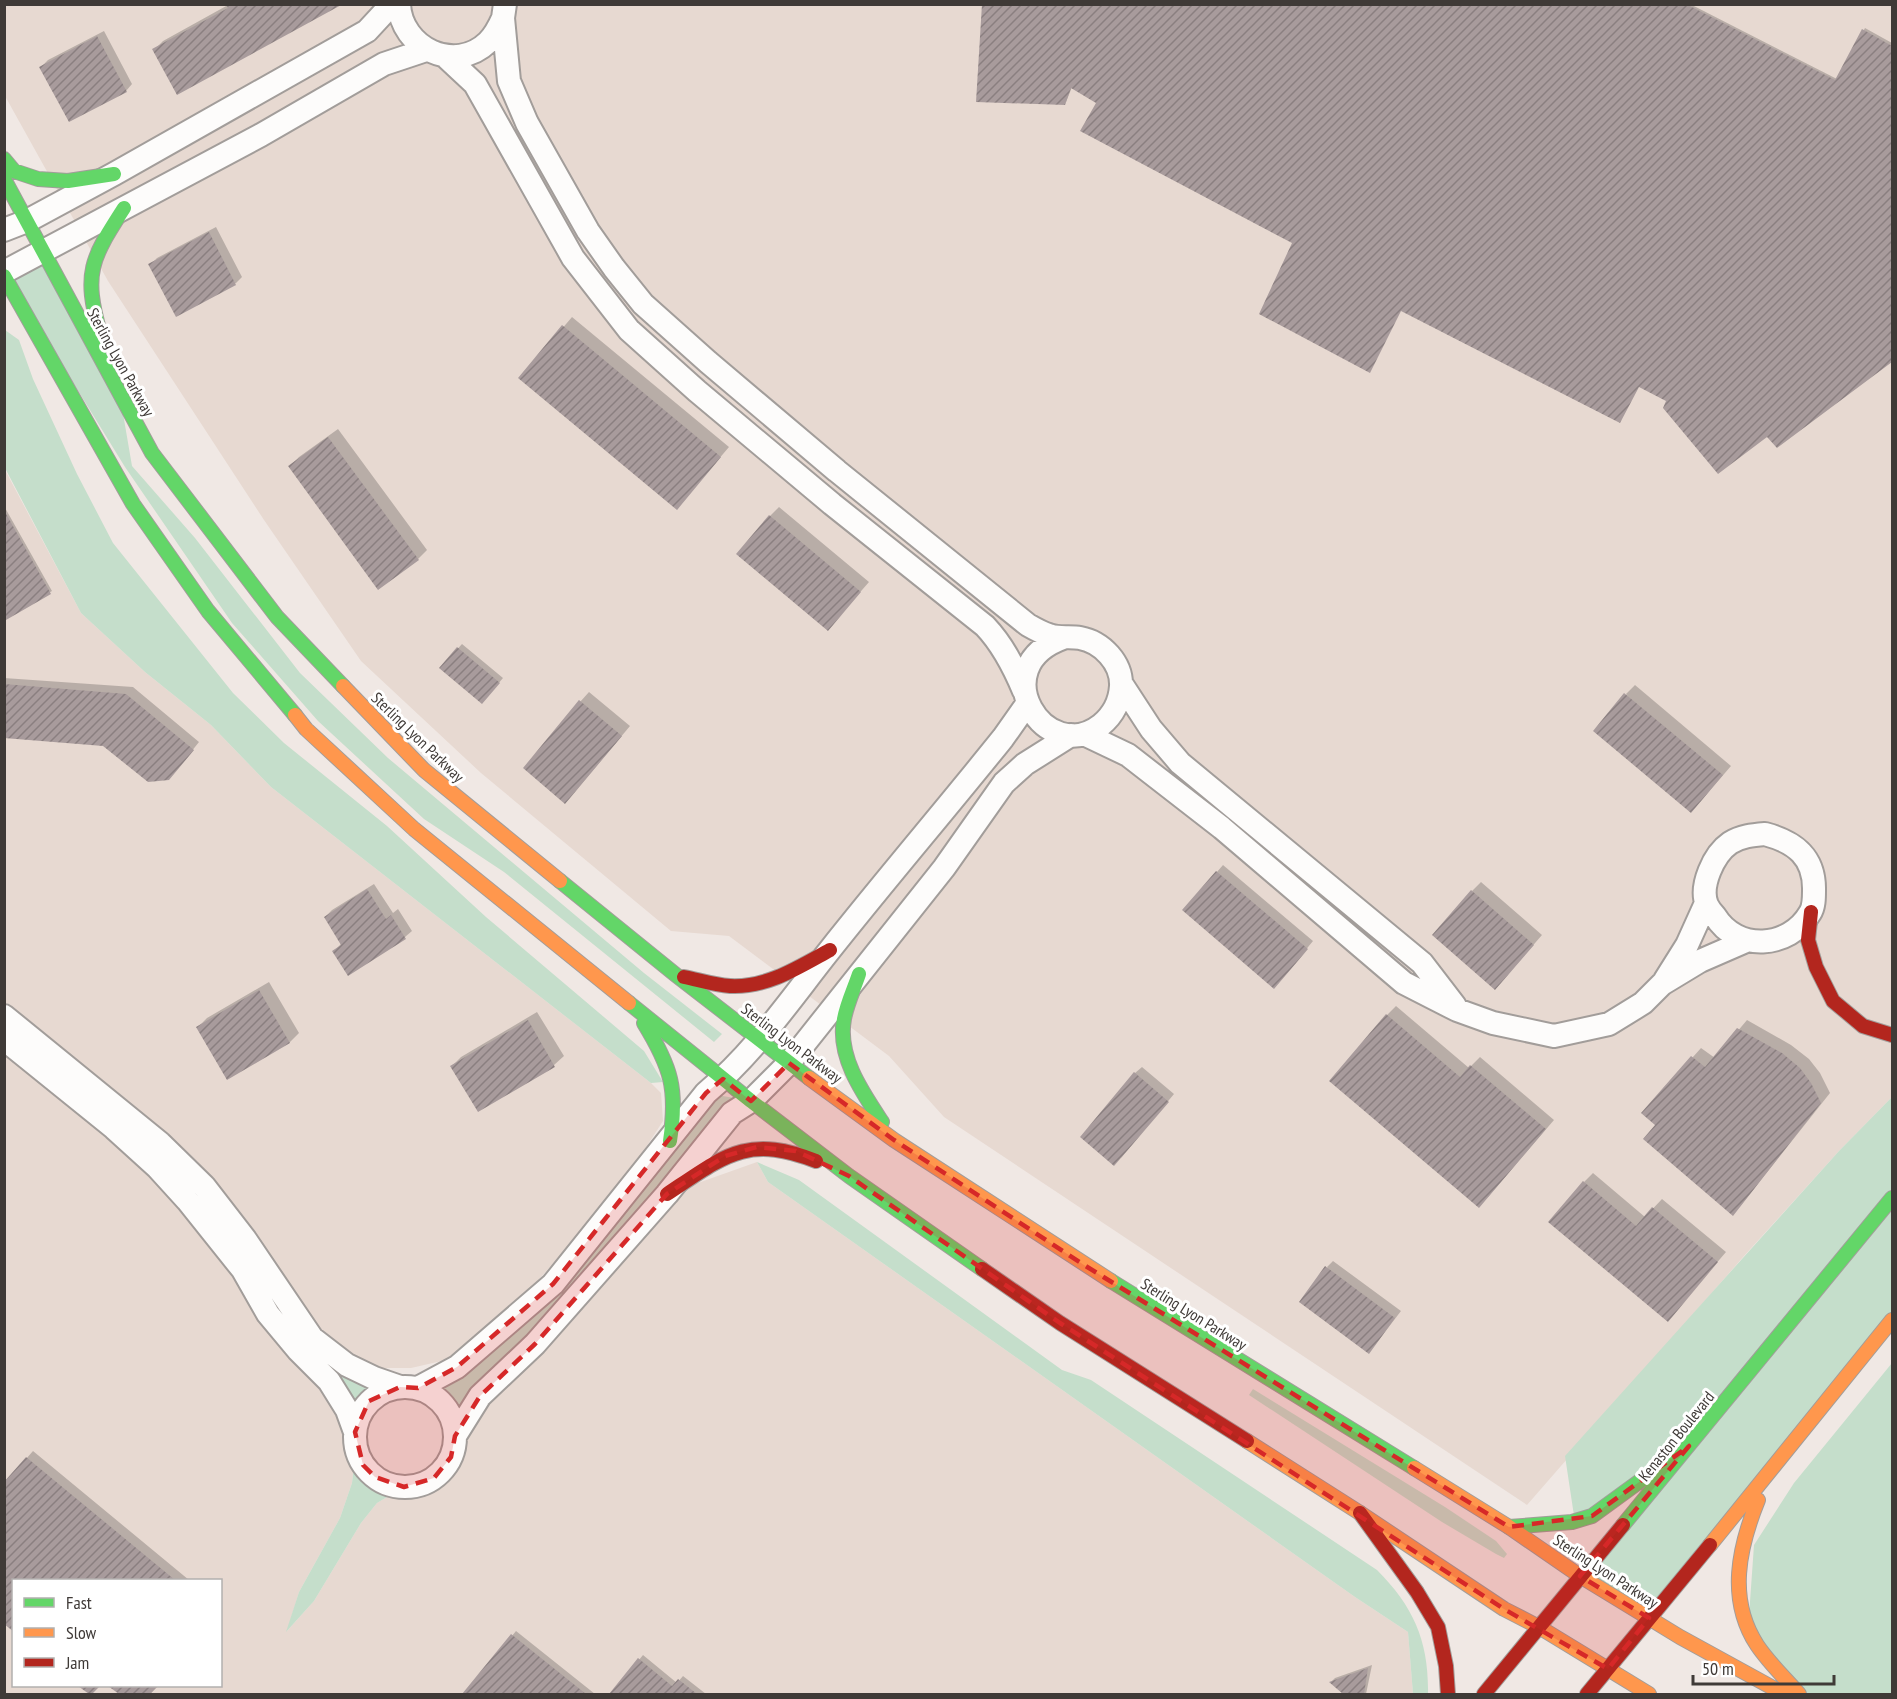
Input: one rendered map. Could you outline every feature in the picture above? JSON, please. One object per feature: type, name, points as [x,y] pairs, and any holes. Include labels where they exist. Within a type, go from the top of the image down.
[{"type":"main road","points":[[4,159],[14,171],[38,179],[68,182],[114,174]]},
{"type":"main road","name":"Sterling Lyon Parkway","points":[[4,179],[152,453],[276,617],[424,770],[676,975],[760,1041],[894,1140],[1084,1265],[1509,1527],[1580,1576],[1784,1695]]},
{"type":"main road","points":[[120,396],[88,289],[90,267],[102,242],[124,208]]},
{"type":"main road","points":[[4,274],[27,319],[133,504],[208,611],[306,729],[414,829],[723,1079],[849,1176],[1060,1323],[1360,1513],[1504,1609],[1539,1627],[1649,1695]]},
{"type":"main road","points":[[4,310],[27,319]]},
{"type":"main road","points":[[1811,912],[1808,940],[1816,967],[1833,1001],[1863,1026],[1893,1035]]},
{"type":"main road","points":[[676,975],[730,986],[752,986],[782,977],[830,950]]},
{"type":"main road","points":[[859,974],[843,1022],[846,1055],[856,1082],[894,1140]]},
{"type":"main road","points":[[634,1007],[664,1055],[674,1087],[675,1114],[669,1141]]},
{"type":"main road","points":[[667,1194],[725,1156],[757,1147],[796,1151],[849,1176]]},
{"type":"main road","name":"Kenaston Boulevard","points":[[1484,1695],[1893,1198]]},
{"type":"main road","points":[[1587,1695],[1893,1320]]},
{"type":"main road","points":[[1509,1527],[1572,1522],[1592,1516],[1689,1446]]},
{"type":"main road","points":[[1769,1474],[1746,1529],[1738,1568],[1738,1595],[1748,1630],[1764,1655],[1799,1695]]},
{"type":"main road","points":[[1360,1513],[1417,1592],[1438,1627],[1446,1666],[1448,1695]]},
{"type":"street","points":[[4,230],[27,221],[114,174],[367,31],[392,4]]},
{"type":"street","points":[[399,4],[405,28],[413,40],[435,53],[475,84],[573,258],[629,330],[697,391],[832,504],[985,626],[1014,667],[1034,716],[1044,726],[1057,732],[1077,734],[1128,755],[1222,828],[1404,983],[1457,1010],[1493,1023],[1554,1036],[1609,1024],[1643,1003],[1662,984],[1687,945],[1706,903],[1709,871],[1717,856],[1731,843],[1747,836],[1765,834],[1783,838],[1798,849],[1809,863],[1815,881],[1811,912],[1796,930],[1781,939],[1764,942],[1746,940],[1730,933],[1718,921],[1706,903]]},
{"type":"street","points":[[4,274],[261,135],[384,64],[435,53],[461,56],[475,51],[497,32],[505,8]]},
{"type":"street","points":[[455,1436],[480,1396],[535,1344],[667,1194],[732,1113],[751,1101],[789,1062],[944,868],[1004,783],[1025,764],[1077,734],[1097,728],[1112,715],[1120,696],[1121,683],[1117,667],[1108,653],[1095,643],[1079,638],[1048,635],[1028,625],[837,471],[643,304],[588,231],[527,123],[509,81],[505,8]]},
{"type":"street","points":[[4,1016],[160,1143],[204,1186],[245,1239],[312,1338],[346,1365],[374,1378],[409,1387],[434,1395],[446,1408],[453,1422],[455,1436],[451,1457],[434,1478],[420,1485],[404,1487],[389,1484],[375,1477],[363,1465],[356,1449],[355,1432],[359,1415],[369,1401],[383,1391],[409,1387],[457,1367],[553,1284],[706,1093],[760,1041],[830,950],[1003,738],[1026,698],[1024,676],[1029,663],[1038,651],[1049,643],[1063,638]]},
{"type":"street","points":[[1121,683],[1151,729],[1180,763],[1422,963],[1457,1010]]},
{"type":"street","points":[[1662,984],[1702,960],[1746,940]]},
{"type":"street","points":[[4,1039],[114,1128],[157,1167],[187,1200],[243,1270],[268,1314],[298,1350],[329,1381],[347,1410],[355,1432]]},
{"type":"highlighted area","points":[[789,1063],[894,1140],[1084,1265],[1509,1527],[1592,1516],[1689,1446],[1580,1576],[1649,1618],[1608,1669],[1504,1609],[1060,1323],[849,1176],[796,1151],[757,1147],[725,1156],[667,1194],[535,1344],[480,1396],[455,1436],[451,1457],[434,1478],[404,1487],[375,1477],[363,1465],[355,1432],[369,1401],[400,1387],[418,1388],[457,1367],[553,1284],[706,1093],[723,1079],[751,1101]]},
{"type":"shaded area","points":[[4,5],[1892,5],[1892,1097],[1839,1151],[1744,1256],[1527,1505],[944,1117],[889,1056],[729,936],[671,931],[481,773],[361,661],[264,520],[108,281],[5,96]]},
{"type":"shaded area","points":[[4,468],[81,613],[145,672],[211,725],[271,787],[661,1093],[663,1121],[628,1175],[582,1232],[529,1290],[472,1343],[446,1360],[411,1368],[375,1368],[337,1351],[5,1007]]},
{"type":"shaded area","points":[[4,1039],[157,1167],[355,1432],[356,1449],[352,1483],[340,1518],[299,1592],[287,1631],[314,1601],[361,1523],[377,1503],[404,1487],[420,1485],[434,1478],[445,1467],[451,1457],[455,1436],[667,1194],[757,1162],[768,1182],[1355,1597],[1408,1632],[1413,1694],[5,1694]]},
{"type":"green space","points":[[43,252],[120,396],[132,466],[195,538],[300,673],[388,758],[644,973],[722,1034],[714,1042],[504,872],[424,819],[318,721],[232,623],[125,467],[5,272]]},
{"type":"green space","points":[[5,330],[19,340],[33,379],[77,474],[113,543],[233,693],[284,743],[387,826],[486,917],[644,1051],[663,1082],[651,1083],[271,787],[211,725],[145,672],[81,613],[5,468]]},
{"type":"green space","points":[[706,1093],[751,1101],[453,1422],[440,1401],[426,1391],[553,1284]]},
{"type":"green space","points":[[1892,1097],[1892,1323],[1649,1618],[1580,1576],[1687,1448],[1576,1529],[1565,1456],[1839,1151]]},
{"type":"green space","points":[[757,1162],[799,1180],[1062,1370],[1091,1380],[1377,1570],[1401,1598],[1417,1626],[1426,1658],[1428,1694],[1413,1694],[1408,1632],[1355,1597],[768,1182]]},
{"type":"green space","points":[[279,1310],[369,1387],[354,1406]]},
{"type":"green space","points":[[1892,1363],[1892,1694],[1800,1694],[1748,1630],[1754,1545],[1794,1483]]},
{"type":"green space","points":[[1253,1389],[1445,1507],[1496,1541],[1507,1554],[1504,1558],[1442,1522],[1249,1395]]},
{"type":"green space","points":[[356,1449],[364,1465],[374,1476],[404,1487],[377,1503],[361,1523],[314,1601],[286,1632],[299,1592],[340,1518],[352,1483]]},
{"type":"building","points":[[226,4],[343,4],[177,95],[152,49],[228,8]]},
{"type":"building","points":[[982,4],[1686,4],[1835,80],[1862,29],[1892,46],[1892,362],[1777,448],[1767,437],[1718,474],[1663,408],[1666,401],[1639,387],[1620,423],[1401,311],[1370,373],[1259,314],[1292,243],[1080,131],[1096,103],[1071,88],[1065,105],[976,102]]},
{"type":"building","points":[[97,36],[127,92],[69,122],[39,67]]},
{"type":"building","points":[[209,232],[236,285],[176,317],[148,264]]},
{"type":"building","points":[[562,325],[721,457],[677,510],[518,378]]},
{"type":"building","points":[[328,437],[419,560],[378,590],[288,466]]},
{"type":"building","points":[[4,510],[51,594],[6,620],[4,617]]},
{"type":"building","points":[[769,515],[861,592],[828,631],[736,554]]},
{"type":"building","points":[[457,647],[500,683],[482,704],[439,668]]},
{"type":"building","points":[[4,684],[126,694],[194,750],[169,780],[148,782],[103,746],[4,738]]},
{"type":"building","points":[[1624,693],[1723,775],[1691,813],[1593,731]]},
{"type":"building","points":[[579,700],[622,736],[565,804],[523,768]]},
{"type":"building","points":[[1216,871],[1308,949],[1274,989],[1182,910]]},
{"type":"building","points":[[367,889],[386,919],[391,915],[406,939],[348,976],[332,951],[341,945],[324,917]]},
{"type":"building","points":[[1471,890],[1534,945],[1495,990],[1432,935]]},
{"type":"building","points":[[259,990],[290,1043],[227,1080],[196,1027]]},
{"type":"building","points":[[1386,1014],[1460,1077],[1470,1065],[1546,1129],[1479,1208],[1329,1081]]},
{"type":"building","points":[[528,1020],[555,1067],[478,1112],[450,1066]]},
{"type":"building","points":[[1737,1028],[1782,1053],[1800,1068],[1821,1103],[1733,1216],[1643,1139],[1655,1125],[1641,1113],[1691,1056],[1705,1067]]},
{"type":"building","points":[[1134,1072],[1169,1102],[1114,1166],[1080,1137]]},
{"type":"building","points":[[1583,1181],[1636,1226],[1652,1207],[1718,1262],[1668,1322],[1548,1222]]},
{"type":"building","points":[[1325,1266],[1395,1318],[1369,1354],[1299,1302]]},
{"type":"building","points":[[26,1457],[174,1579],[12,1579],[12,1630],[4,1624],[4,1482]]},
{"type":"building","points":[[511,1634],[586,1694],[462,1694]]},
{"type":"building","points":[[638,1658],[672,1686],[678,1679],[697,1694],[609,1694]]},
{"type":"building","points":[[1368,1668],[1364,1694],[1343,1694],[1329,1682]]},
{"type":"building","points":[[79,1687],[99,1687],[92,1694]]},
{"type":"building","points":[[109,1687],[157,1687],[150,1694],[119,1694]]},
{"type":"traffic: fast","points":[[4,159],[14,171],[38,179],[68,181],[114,174]]},
{"type":"traffic: fast","points":[[4,179],[152,453],[277,617],[343,686]]},
{"type":"traffic: fast","points":[[100,333],[92,295],[93,267],[97,254],[124,208]]},
{"type":"traffic: fast","points":[[4,276],[133,504],[208,611],[295,715]]},
{"type":"traffic: fast","points":[[560,881],[809,1078]]},
{"type":"traffic: fast","points":[[859,974],[844,1019],[844,1046],[859,1086],[882,1122]]},
{"type":"traffic: fast","points":[[629,1003],[849,1176],[982,1269]]},
{"type":"traffic: fast","points":[[644,1023],[661,1053],[670,1079],[673,1107],[670,1141]]},
{"type":"traffic: fast","points":[[1623,1525],[1892,1198]]},
{"type":"traffic: fast","points":[[1111,1281],[1414,1468]]},
{"type":"traffic: fast","points":[[1509,1527],[1572,1522],[1592,1516],[1651,1473]]},
{"type":"traffic: slow","points":[[343,686],[424,770],[560,881]]},
{"type":"traffic: slow","points":[[295,715],[306,729],[414,829],[629,1003]]},
{"type":"traffic: slow","points":[[809,1078],[894,1140],[1111,1281]]},
{"type":"traffic: slow","points":[[1710,1545],[1892,1320]]},
{"type":"traffic: slow","points":[[1247,1441],[1504,1609],[1539,1627],[1649,1694]]},
{"type":"traffic: slow","points":[[1414,1468],[1509,1527],[1580,1576],[1680,1637],[1784,1694]]},
{"type":"traffic: slow","points":[[1758,1500],[1741,1554],[1739,1591],[1742,1610],[1757,1645],[1799,1694]]},
{"type":"traffic: jam","points":[[1811,912],[1808,940],[1816,967],[1833,1001],[1863,1026],[1892,1035]]},
{"type":"traffic: jam","points":[[684,977],[730,986],[757,984],[782,975],[830,950]]},
{"type":"traffic: jam","points":[[667,1194],[705,1169],[737,1153],[772,1149],[816,1161]]},
{"type":"traffic: jam","points":[[982,1269],[1060,1323],[1247,1441]]},
{"type":"traffic: jam","points":[[1360,1513],[1417,1592],[1438,1627],[1446,1666],[1448,1694]]},
{"type":"traffic: jam","points":[[1484,1694],[1623,1525]]},
{"type":"traffic: jam","points":[[1587,1694],[1710,1545]]}]
